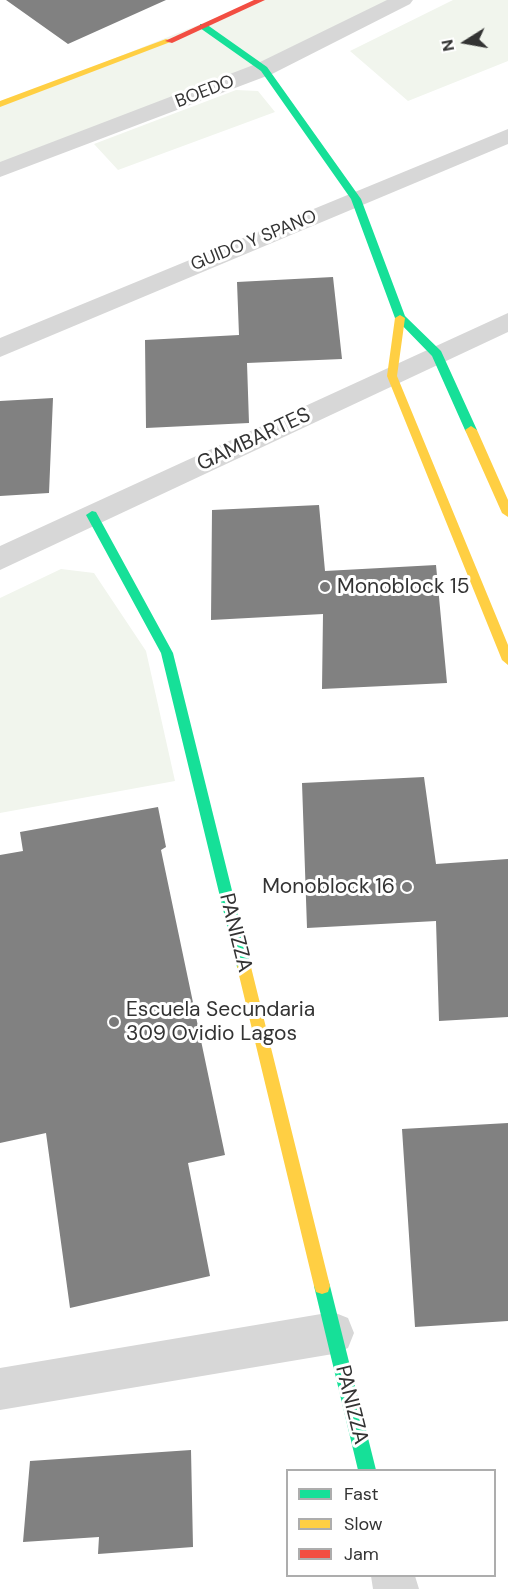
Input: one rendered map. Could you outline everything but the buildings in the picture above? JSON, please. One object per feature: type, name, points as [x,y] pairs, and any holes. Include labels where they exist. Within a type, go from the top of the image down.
[{"type":"street","points":[[0,104],[203,26],[261,0]]},
{"type":"street","name":"BOEDO","points":[[0,170],[264,69],[403,0]]},
{"type":"street","points":[[203,26],[264,69],[356,199],[400,318],[437,354],[508,513]]},
{"type":"street","name":"GUIDO Y SPANO","points":[[0,348],[508,136]]},
{"type":"street","points":[[400,318],[392,376],[508,660]]},
{"type":"street","name":"GAMBARTES","points":[[0,559],[508,322]]},
{"type":"street","name":"PANIZZA","points":[[92,515],[167,653],[367,1469]]},
{"type":"street","points":[[0,1389],[333,1333]]},
{"type":"shaded area","points":[[261,0],[403,0],[264,69],[0,170],[0,104]]},
{"type":"shaded area","points":[[453,0],[508,0],[508,61],[408,101],[350,51]]},
{"type":"shaded area","points":[[236,90],[258,91],[275,112],[118,170],[94,144]]},
{"type":"shaded area","points":[[61,569],[94,573],[146,651],[175,781],[0,813],[0,598]]},
{"type":"traffic: fast","points":[[203,26],[264,69],[356,199],[400,318],[437,354],[471,430]]},
{"type":"traffic: fast","points":[[92,515],[167,653],[244,967]]},
{"type":"traffic: fast","points":[[322,1286],[367,1469]]},
{"type":"traffic: slow","points":[[0,104],[169,41]]},
{"type":"traffic: slow","points":[[400,318],[392,376],[508,660]]},
{"type":"traffic: slow","points":[[471,430],[508,513]]},
{"type":"traffic: slow","points":[[244,967],[322,1286]]},
{"type":"traffic: jam","points":[[169,41],[261,0]]},
{"type":"place","name":"Monoblock 15","points":[[325,587]]},
{"type":"place","name":"Monoblock 16","points":[[407,887]]},
{"type":"place","name":"Escuela Secundaria 309 Ovidio Lagos","points":[[114,1022]]}]
